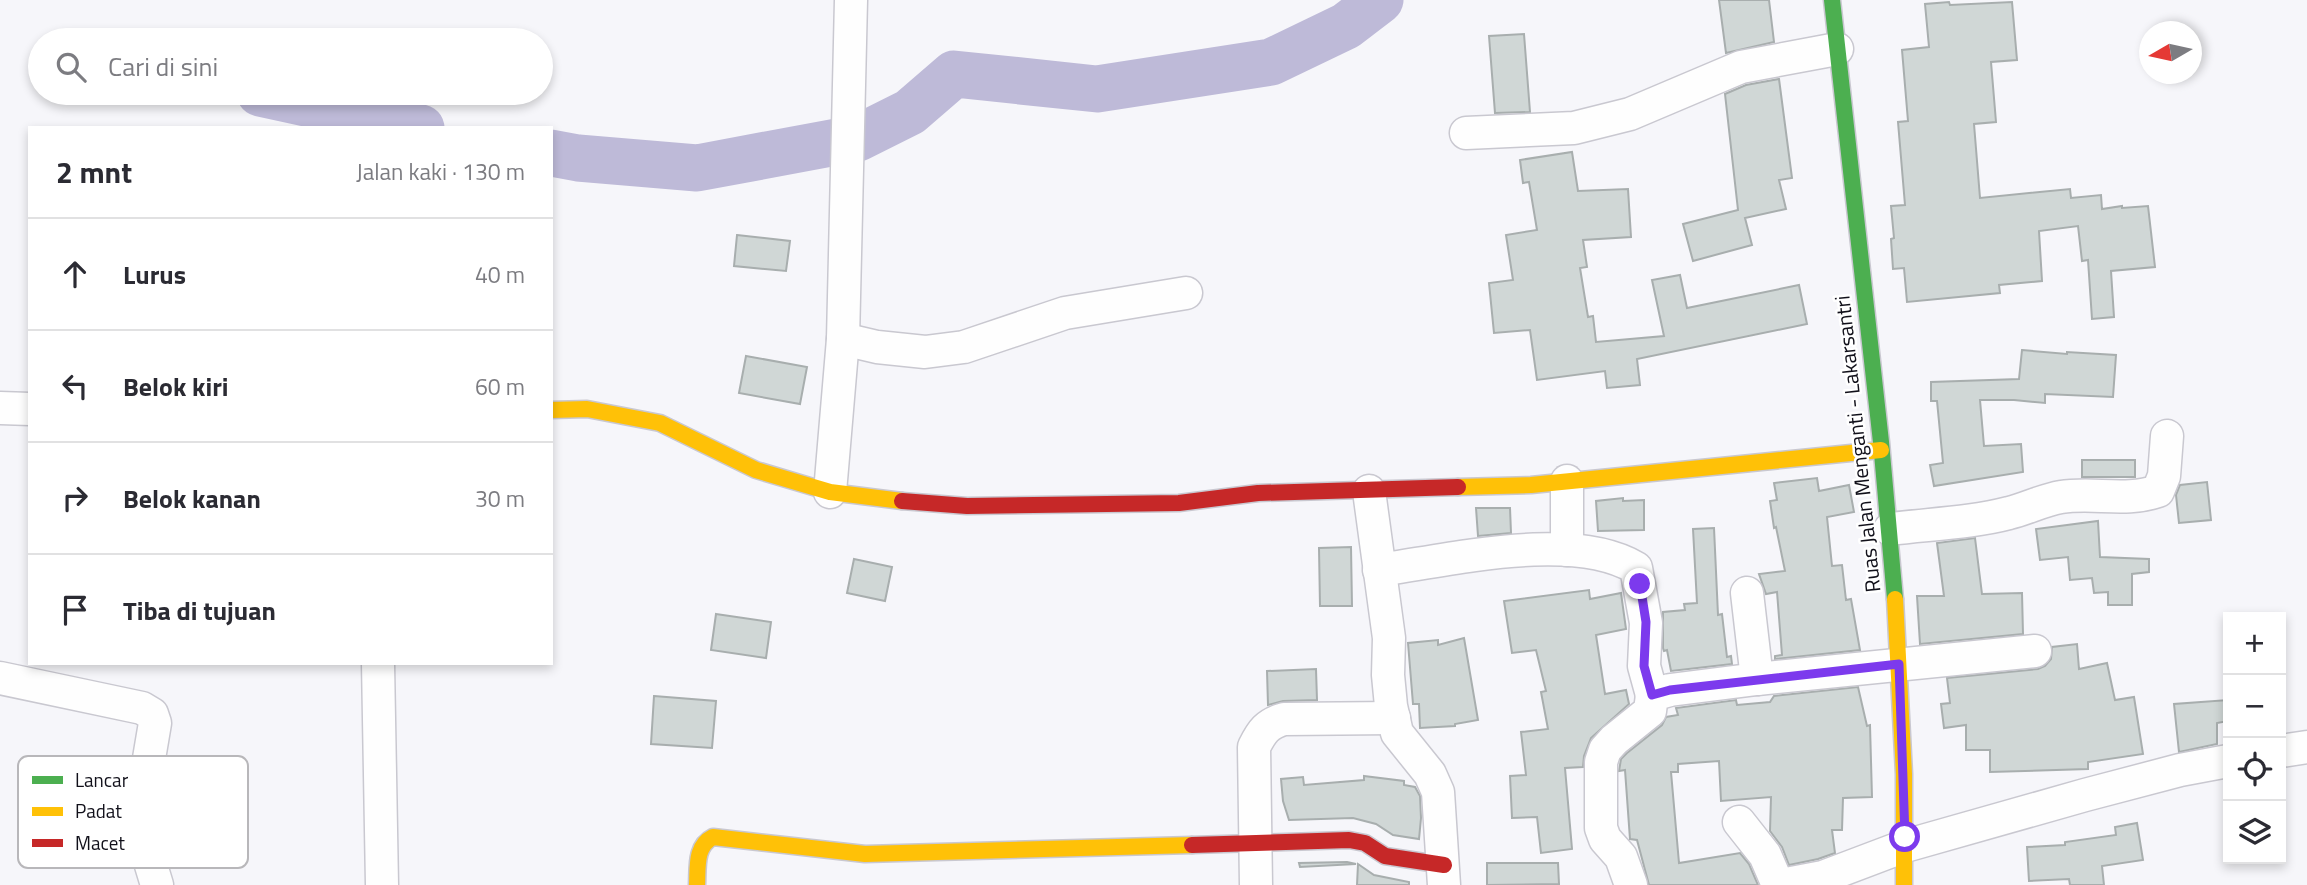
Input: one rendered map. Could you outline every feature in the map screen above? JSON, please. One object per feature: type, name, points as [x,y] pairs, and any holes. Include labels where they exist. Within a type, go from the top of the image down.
[{"type":"street","points":[[830,492],[843,339],[851,0]]},
{"type":"street","name":"Ruas Jalan Menganti - Lakarsantri","points":[[1832,0],[1890,529],[1899,664],[1904,885]]},
{"type":"street","points":[[1466,134],[1574,128],[1630,114],[1741,67],[1837,49]]},
{"type":"street","points":[[843,339],[877,347],[925,352],[964,346],[1065,313],[1186,293]]},
{"type":"street","points":[[0,408],[28,409]]},
{"type":"street","points":[[553,410],[587,409],[660,423],[756,470],[830,492],[967,506],[1179,503],[1258,494],[1567,481],[1881,450]]},
{"type":"street","points":[[1890,529],[2009,513],[2060,498],[2094,494],[2129,497],[2148,495],[2158,491],[2164,476],[2167,436]]},
{"type":"street","points":[[1567,481],[1567,550]]},
{"type":"street","points":[[697,885],[701,849],[705,841],[713,837],[865,854],[1349,840],[1364,844],[1385,856],[1444,875],[1438,792],[1430,774],[1397,733],[1394,718],[1388,675],[1389,638],[1369,491]]},
{"type":"street","points":[[1379,570],[1514,551],[1567,550],[1590,552],[1622,560],[1636,568],[1646,622],[1644,666],[1652,695],[1650,710],[1614,740],[1605,750],[1601,762],[1601,828],[1605,839],[1621,857],[1631,885]]},
{"type":"street","points":[[1746,593],[1757,680]]},
{"type":"street","points":[[1652,695],[1670,690],[1757,680],[2035,651]]},
{"type":"street","points":[[378,665],[382,885]]},
{"type":"street","points":[[0,678],[142,708],[152,714],[155,723],[149,756]]},
{"type":"street","points":[[1256,885],[1254,747],[1269,723],[1303,719],[1394,718]]},
{"type":"street","points":[[2286,750],[2307,747]]},
{"type":"street","points":[[1739,822],[1765,855],[1780,885],[1823,877],[1905,846],[2126,784],[2223,762]]},
{"type":"street","points":[[152,868],[157,885]]},
{"type":"building","points":[[1719,0],[1769,0],[1774,42],[1726,53]]},
{"type":"building","points":[[1949,2],[1950,5],[2012,2],[2017,60],[1991,62],[1996,122],[1974,124],[1980,198],[2070,189],[2071,198],[2101,195],[2102,209],[2148,206],[2155,267],[2111,271],[2114,317],[2092,319],[2088,260],[2082,261],[2078,226],[2039,231],[2042,281],[1999,285],[2000,293],[1907,302],[1904,268],[1893,269],[1891,239],[1894,238],[1891,206],[1905,205],[1898,122],[1908,121],[1902,50],[1929,47],[1925,4]]},
{"type":"building","points":[[1524,34],[1530,112],[1495,113],[1489,36]]},
{"type":"building","points":[[1779,79],[1792,178],[1779,180],[1786,209],[1745,218],[1752,245],[1693,261],[1683,224],[1738,210],[1725,94],[1746,85]]},
{"type":"building","points":[[1572,152],[1578,191],[1628,189],[1631,237],[1583,240],[1587,267],[1580,268],[1588,317],[1593,316],[1596,342],[1664,336],[1652,280],[1680,275],[1687,308],[1799,285],[1807,324],[1637,359],[1640,385],[1607,388],[1605,371],[1537,380],[1530,330],[1494,333],[1489,283],[1513,280],[1506,235],[1537,230],[1529,182],[1523,183],[1520,160]]},
{"type":"building","points":[[737,235],[790,241],[786,271],[734,266]]},
{"type":"building","points":[[2022,350],[2116,355],[2113,397],[2045,394],[2045,403],[1980,400],[1984,446],[2021,444],[2023,472],[1934,486],[1930,465],[1943,463],[1937,401],[1931,401],[1931,382],[2019,379]]},
{"type":"building","points":[[746,356],[807,367],[800,404],[739,393]]},
{"type":"building","points":[[2082,460],[2135,460],[2135,477],[2082,477]]},
{"type":"building","points":[[1817,478],[1819,491],[1849,485],[1854,512],[1827,517],[1832,566],[1842,565],[1846,600],[1851,599],[1860,650],[1775,659],[1775,656],[1782,655],[1777,592],[1766,594],[1759,574],[1785,571],[1770,501],[1777,500],[1774,483]]},
{"type":"building","points":[[2207,482],[2211,520],[2179,523],[2176,495],[2180,485]]},
{"type":"building","points":[[1623,498],[1623,501],[1644,500],[1644,530],[1598,531],[1596,501]]},
{"type":"building","points":[[1476,508],[1510,508],[1511,533],[1478,536]]},
{"type":"building","points":[[2098,521],[2100,557],[2149,559],[2149,572],[2132,574],[2132,605],[2108,605],[2108,592],[2094,593],[2092,578],[2070,580],[2068,557],[2040,560],[2036,529]]},
{"type":"building","points":[[1714,528],[1718,615],[1722,614],[1727,657],[1731,656],[1732,664],[1671,671],[1667,650],[1664,651],[1663,648],[1663,612],[1685,610],[1684,604],[1697,603],[1693,529]]},
{"type":"building","points":[[1975,538],[1982,594],[2022,593],[2023,634],[1920,644],[1917,596],[1944,596],[1937,543]]},
{"type":"building","points":[[1351,547],[1352,606],[1320,606],[1319,548]]},
{"type":"building","points":[[854,559],[892,567],[885,601],[847,593]]},
{"type":"building","points":[[1589,590],[1590,599],[1621,593],[1626,629],[1596,635],[1605,694],[1626,690],[1629,704],[1591,738],[1583,767],[1565,768],[1572,849],[1541,853],[1537,817],[1512,818],[1510,776],[1526,775],[1521,732],[1548,729],[1541,692],[1546,691],[1536,650],[1512,653],[1504,601]]},
{"type":"building","points":[[716,614],[771,622],[766,658],[711,650]]},
{"type":"building","points":[[1464,638],[1478,720],[1455,726],[1420,728],[1419,704],[1413,704],[1408,643],[1438,640],[1438,645]]},
{"type":"building","points":[[2077,644],[2079,669],[2107,663],[2115,700],[2134,697],[2143,754],[2088,762],[2088,769],[1990,772],[1990,750],[1966,750],[1966,725],[1944,728],[1941,704],[1950,703],[1947,678],[2038,669],[2051,659],[2052,647]]},
{"type":"building","points":[[1316,669],[1317,700],[1283,701],[1268,705],[1267,671]]},
{"type":"building","points":[[1858,687],[1867,726],[1870,725],[1872,797],[1843,798],[1842,830],[1832,830],[1835,853],[1789,865],[1782,847],[1770,831],[1771,797],[1721,801],[1719,761],[1678,764],[1678,772],[1671,772],[1679,863],[1740,853],[1749,864],[1758,885],[1649,885],[1637,840],[1630,839],[1625,770],[1619,771],[1621,759],[1627,753],[1662,725],[1666,717],[1678,715],[1676,708],[1736,700],[1737,705],[1770,702],[1774,696]]},
{"type":"building","points":[[654,696],[716,701],[712,748],[651,744]]},
{"type":"building","points":[[2223,700],[2223,722],[2217,723],[2217,744],[2179,752],[2174,704]]},
{"type":"building","points":[[1364,776],[1404,781],[1404,785],[1415,787],[1420,796],[1419,839],[1393,835],[1376,824],[1353,818],[1289,820],[1283,801],[1281,779],[1303,777],[1304,785],[1364,780]]},
{"type":"building","points":[[2137,823],[2143,860],[2102,866],[2104,885],[2070,885],[2069,879],[2029,881],[2027,847],[2065,845],[2065,842],[2116,835],[2115,827]]},
{"type":"building","points":[[1299,863],[1356,864],[1300,867]]},
{"type":"building","points":[[1487,863],[1558,863],[1559,884],[1487,885]]},
{"type":"building","points":[[1358,864],[1374,875],[1409,882],[1409,885],[1357,885]]},
{"type":"waterway","points":[[553,153],[697,168],[858,138],[910,112],[954,74],[1097,89],[1271,62],[1346,26],[1380,0]]},
{"type":"waterway","points":[[315,105],[412,126]]},
{"type":"traffic: fast","points":[[1832,0],[1881,442],[1895,599]]},
{"type":"traffic: slow","points":[[553,410],[587,409],[660,423],[756,470],[830,492],[902,501]]},
{"type":"traffic: slow","points":[[1458,487],[1531,485],[1881,450]]},
{"type":"traffic: slow","points":[[1895,599],[1904,774],[1904,885]]},
{"type":"traffic: slow","points":[[697,885],[700,851],[713,837],[865,854],[1192,845]]},
{"type":"traffic: jam","points":[[902,501],[967,506],[1179,503],[1258,493],[1458,487]]},
{"type":"traffic: jam","points":[[1192,845],[1349,840],[1365,843],[1385,856],[1444,865]]},
{"type":"route","points":[[1640,584],[1646,622],[1644,666],[1652,695],[1670,690],[1899,664],[1905,837]]}]
